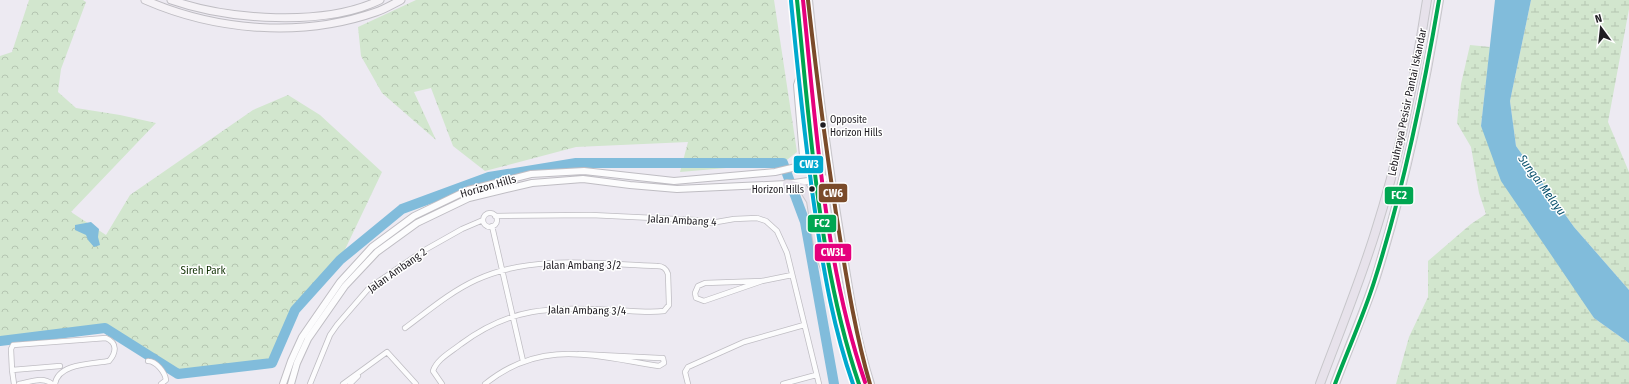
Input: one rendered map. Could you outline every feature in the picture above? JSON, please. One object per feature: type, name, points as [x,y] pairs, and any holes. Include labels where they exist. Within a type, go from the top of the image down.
[{"type":"highway","points":[[797,0],[816,180],[833,288],[840,321],[859,384]]},
{"type":"highway","points":[[808,0],[829,178],[854,325],[870,384]]},
{"type":"highway","name":"Lebuhraya Pesisir Pantai Iskandar","points":[[1320,384],[1374,238],[1396,158],[1420,44],[1427,0]]},
{"type":"highway","name":"Lebuhraya Pesisir Pantai Iskandar","points":[[1335,384],[1375,280],[1394,213],[1412,146],[1439,0]]},
{"type":"highway","points":[[788,184],[803,188],[811,201],[819,252],[833,288]]},
{"type":"main road","points":[[145,0],[168,10],[201,19],[234,25],[300,27],[337,23],[378,11],[401,0]]},
{"type":"main road","points":[[171,0],[203,10],[234,15],[298,18],[334,13],[380,0]]},
{"type":"street","name":"Horizon Hills","points":[[283,384],[291,361],[302,337],[340,282],[372,247],[414,216],[468,190],[531,174],[584,171],[674,181],[775,172],[796,168],[800,164],[803,156],[797,85],[804,66]]},
{"type":"street","name":"Horizon Hills","points":[[291,384],[297,363],[308,339],[345,286],[377,252],[418,223],[469,198],[532,183],[584,179],[677,189],[788,184],[829,178]]},
{"type":"street","points":[[492,214],[495,216],[496,222],[492,226],[486,226],[483,220],[484,216],[492,214]]},
{"type":"street","name":"Jalan Ambang 4","points":[[495,216],[591,215],[696,220],[711,223],[734,219],[757,218],[766,221],[773,226],[781,237],[787,253],[819,384]]},
{"type":"street","name":"Jalan Ambang 2","points":[[310,384],[330,335],[336,325],[369,288],[423,251],[462,229],[483,220]]},
{"type":"street","points":[[492,226],[523,361]]},
{"type":"street","name":"Jalan Ambang 3/2","points":[[405,328],[450,294],[476,280],[502,271],[530,265],[559,263],[662,266],[668,274],[669,305],[664,311]]},
{"type":"street","points":[[762,282],[705,283],[698,286],[695,293],[696,298],[704,301],[762,282],[792,275]]},
{"type":"street","name":"Jalan Ambang 3/4","points":[[442,384],[433,371],[434,366],[437,363],[477,332],[512,317],[533,311],[561,308],[664,311]]},
{"type":"street","points":[[688,384],[685,372],[688,367],[744,342],[804,325]]},
{"type":"street","points":[[14,384],[11,349],[15,345],[106,338],[110,340],[115,348],[113,356],[109,361],[70,368],[59,373],[53,384],[46,380],[19,384]]},
{"type":"street","points":[[343,384],[388,352],[416,384]]},
{"type":"street","points":[[485,384],[506,369],[523,361],[551,355],[579,354],[663,358],[664,363],[659,366],[579,354]]},
{"type":"street","points":[[148,361],[154,362],[166,376],[166,380],[161,384]]},
{"type":"street","points":[[12,370],[60,366]]},
{"type":"street","points":[[350,384],[365,369]]},
{"type":"street","points":[[783,384],[816,375]]},
{"type":"green space","name":"Sireh Park","points":[[29,0],[83,0],[86,2],[61,69],[58,92],[76,108],[120,115],[156,123],[71,212],[106,235],[130,195],[253,110],[288,95],[320,115],[382,172],[340,260],[295,310],[272,363],[178,374],[105,328],[0,341],[0,56],[12,52]]},
{"type":"green space","points":[[416,0],[774,0],[797,152],[783,163],[680,172],[688,142],[576,147],[485,171],[453,146],[431,88],[414,92],[436,140],[382,93],[361,56],[358,27]]},
{"type":"green space","points":[[1531,0],[1629,0],[1629,9],[1608,122],[1629,172],[1629,290],[1574,227],[1516,146],[1510,101]]},
{"type":"green space","points":[[1470,45],[1490,47],[1481,126],[1594,318],[1629,343],[1629,384],[1396,384],[1409,337],[1428,297],[1428,261],[1471,224],[1486,214],[1479,193],[1471,147],[1457,123],[1461,84]]},
{"type":"water","name":"Sungai Melayu","points":[[1495,0],[1531,0],[1510,101],[1516,146],[1574,227],[1629,290],[1629,343],[1594,318],[1501,181],[1481,126]]},
{"type":"water","points":[[91,222],[99,229],[98,237],[100,245],[94,247],[86,235],[75,230],[75,225]]},
{"type":"waterway","points":[[0,341],[105,328],[178,374],[272,363],[295,310],[340,260],[402,209],[489,177],[576,163],[783,163],[805,222],[834,384]]},
{"type":"transit line","name":"FC2","points":[[797,0],[812,145],[825,243],[845,338],[859,384]]},
{"type":"transit line","name":"CW3L","points":[[803,0],[818,144],[831,242],[851,337],[865,382]]},
{"type":"transit line","name":"CW6","points":[[808,0],[822,119],[840,238],[856,330],[870,384]]},
{"type":"transit line","name":"FC2","points":[[1335,384],[1371,292],[1395,210],[1412,141],[1439,0]]},
{"type":"transit line","name":"CW3","points":[[791,1],[805,137],[822,260],[835,323],[853,384]]},
{"type":"place","name":"Opposite Horizon Hills","points":[[823,125]]},
{"type":"place","name":"Horizon Hills","points":[[812,189]]}]
